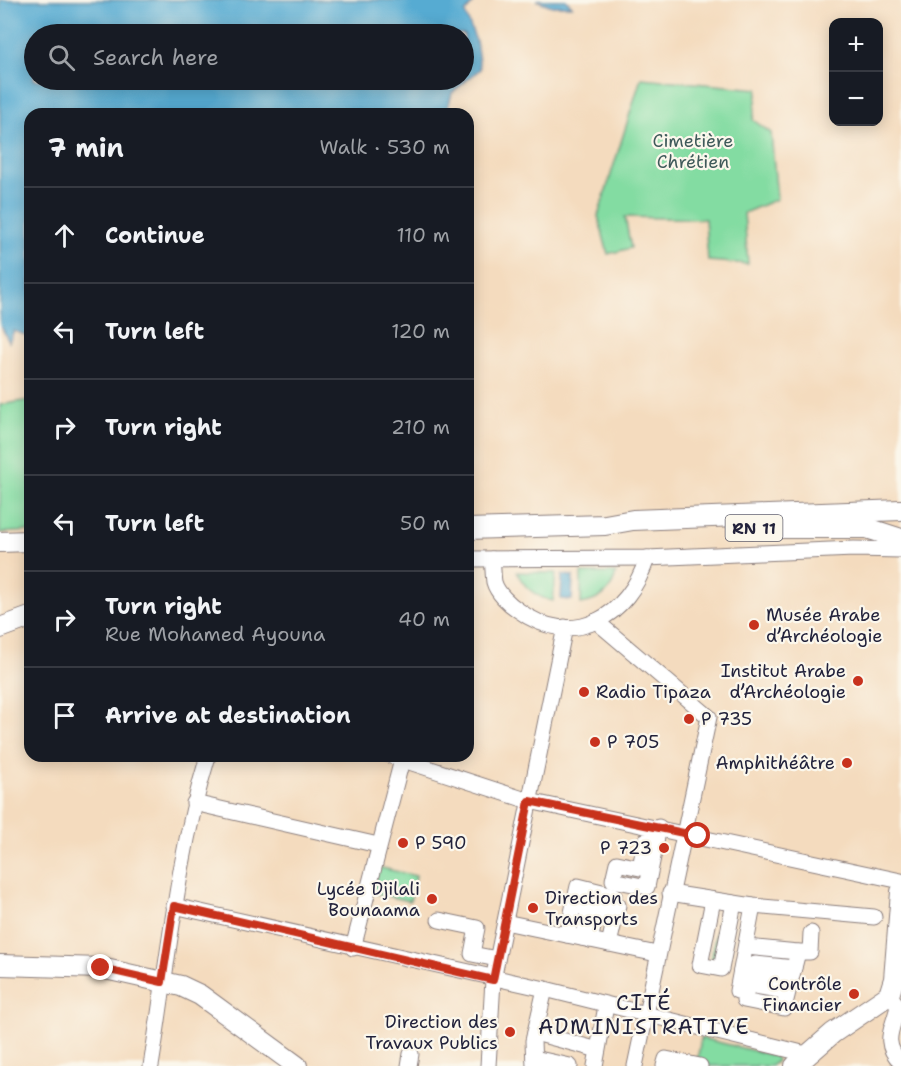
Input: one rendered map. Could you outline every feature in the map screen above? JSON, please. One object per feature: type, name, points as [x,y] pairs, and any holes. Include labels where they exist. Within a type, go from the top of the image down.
[{"type":"main road","name":"RN 11","points":[[605,525],[633,520],[901,510]]},
{"type":"main road","name":"RN 11","points":[[474,529],[605,525],[635,528],[867,528],[901,539]]},
{"type":"main road","points":[[0,542],[24,541]]},
{"type":"main road","points":[[0,628],[24,619]]},
{"type":"main road","points":[[799,1063],[828,1047],[895,997],[894,979],[901,892]]},
{"type":"main road","points":[[0,965],[101,968],[181,986],[200,995],[297,1066]]},
{"type":"main road","points":[[162,982],[279,1066]]},
{"type":"street","points":[[474,559],[647,558],[901,550]]},
{"type":"street","points":[[492,559],[494,582],[513,606],[538,622],[565,627],[596,621],[609,615],[631,594],[647,558]]},
{"type":"street","points":[[596,621],[709,717],[635,1066]]},
{"type":"street","points":[[488,1066],[493,980],[565,627]]},
{"type":"street","points":[[151,1066],[174,906],[194,803],[206,762]]},
{"type":"street","points":[[353,948],[398,762]]},
{"type":"street","points":[[414,762],[656,842]]},
{"type":"street","points":[[194,803],[378,845]]},
{"type":"street","points":[[656,842],[647,887],[614,880],[617,863],[640,868],[645,841],[656,842],[683,832],[871,877],[901,881]]},
{"type":"street","points":[[580,938],[578,886],[614,895],[612,903],[618,904],[609,944]]},
{"type":"street","points":[[670,893],[753,906],[874,917]]},
{"type":"street","points":[[713,900],[700,965],[721,969],[734,903]]},
{"type":"street","points":[[174,906],[493,980],[545,989],[644,1015],[799,1063]]},
{"type":"street","points":[[753,906],[743,964],[796,960],[810,952],[811,933]]},
{"type":"street","points":[[439,920],[477,928],[472,954],[497,959]]},
{"type":"street","points":[[505,922],[657,954]]},
{"type":"street","points":[[545,989],[534,1033],[534,1062],[570,1066]]},
{"type":"street","points":[[895,997],[897,1010],[890,1026],[889,1038],[894,1054],[901,1062]]},
{"type":"street","points":[[595,1066],[606,1006]]},
{"type":"street","points":[[534,1033],[591,1048]]},
{"type":"street","points":[[664,1066],[666,1059],[700,1066]]},
{"type":"green space","name":"Cimetière Chrétien","points":[[641,78],[758,89],[753,120],[771,133],[777,199],[744,213],[748,264],[708,261],[705,219],[625,217],[631,248],[608,254],[598,216]]},
{"type":"green space","points":[[24,401],[24,531],[0,533],[0,405]]},
{"type":"green space","points":[[517,572],[556,573],[553,601],[531,591]]},
{"type":"green space","points":[[581,573],[616,573],[612,585],[604,594],[594,601],[581,604]]},
{"type":"green space","points":[[378,867],[416,876],[410,901],[373,893]]},
{"type":"green space","points":[[720,915],[723,915],[714,962],[710,961]]},
{"type":"green space","points":[[701,1038],[775,1056],[777,1061],[771,1066],[709,1066],[709,1064],[697,1061]]},
{"type":"water","points":[[0,0],[476,0],[465,13],[469,24],[24,24],[24,90],[456,90],[452,93],[448,108],[24,108],[24,335],[14,331],[9,342],[0,324]]},
{"type":"water","points":[[536,0],[566,0],[572,6],[552,6]]},
{"type":"water","points":[[474,36],[476,41],[480,69],[474,74]]},
{"type":"water","points":[[562,575],[573,576],[572,600],[561,599]]},
{"type":"place","name":"Musée Arabe d’Archéologie","points":[[754,625]]},
{"type":"place","name":"Institut Arabe d’Archéologie","points":[[858,681]]},
{"type":"place","name":"Radio Tipaza","points":[[584,692]]},
{"type":"place","name":"P 735","points":[[689,719]]},
{"type":"place","name":"P 705","points":[[595,742]]},
{"type":"place","name":"Amphithéâtre","points":[[847,763]]},
{"type":"place","name":"P 590","points":[[403,843]]},
{"type":"place","name":"P 723","points":[[664,848]]},
{"type":"place","name":"Lycée Djilali Bounaama","points":[[432,899]]},
{"type":"place","name":"Direction des Transports","points":[[533,908]]},
{"type":"place","name":"Contrôle Financier","points":[[854,994]]},
{"type":"place","name":"Direction des Travaux Publics","points":[[510,1032]]},
{"type":"district","name":"CITÉ ADMINISTRATIVE","points":[[644,1015]]},
{"type":"route","points":[[101,968],[162,982],[174,906],[493,980],[529,801],[698,836]]}]
